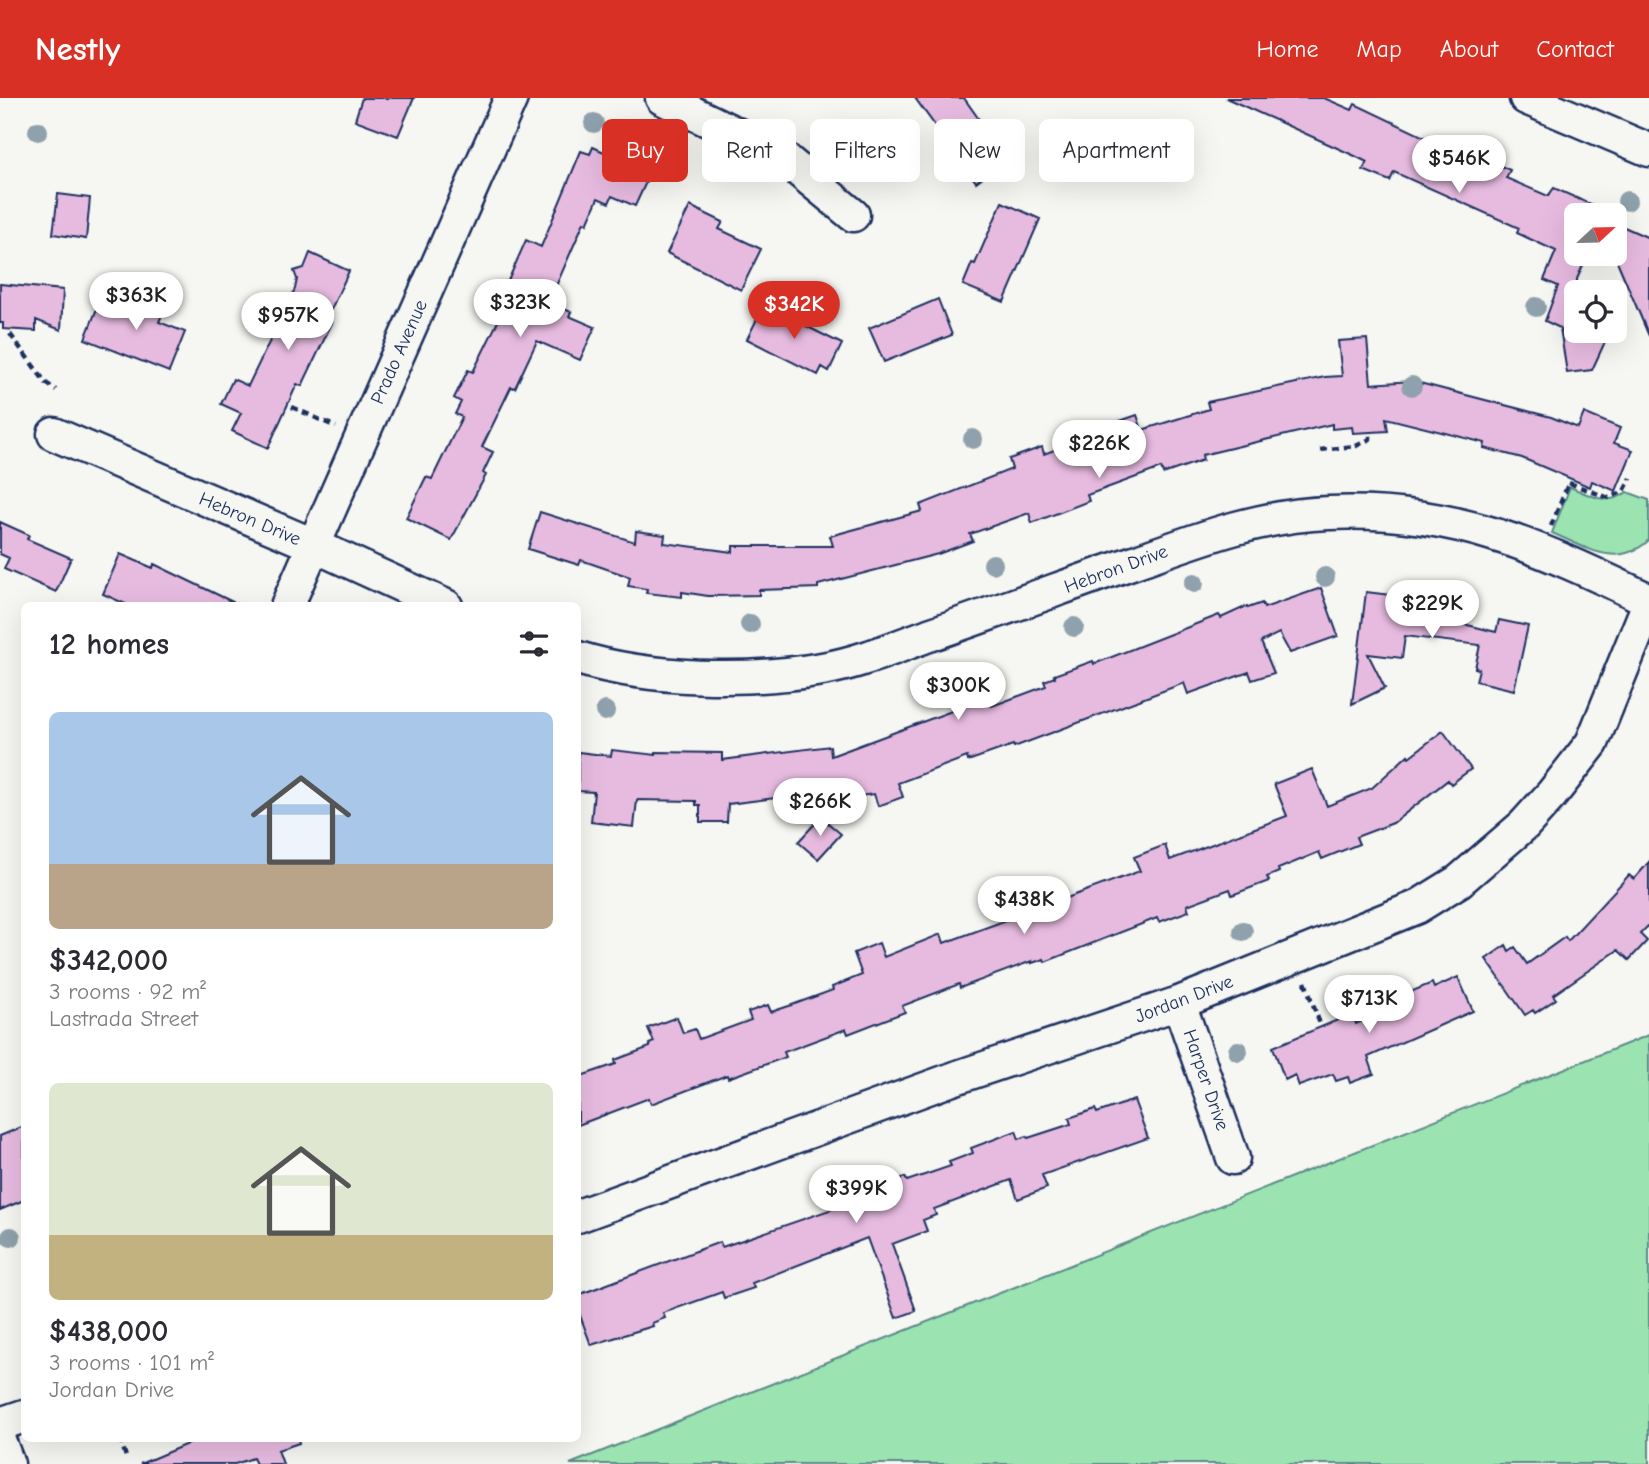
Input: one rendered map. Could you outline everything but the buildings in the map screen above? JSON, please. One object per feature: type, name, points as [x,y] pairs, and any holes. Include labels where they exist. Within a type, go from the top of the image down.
[{"type":"street","name":"Prado Avenue","points":[[289,602],[512,98]]},
{"type":"street","points":[[662,98],[780,155],[853,215]]},
{"type":"street","points":[[1526,98],[1649,150]]},
{"type":"street","name":"Hebron Drive","points":[[54,434],[313,545],[437,602]]},
{"type":"street","name":"Hebron Drive","points":[[581,659],[677,676],[754,676],[823,669],[909,642],[1248,524],[1345,512],[1418,517],[1484,529],[1541,550],[1649,602]]},
{"type":"street","name":"Jordan Drive","points":[[581,1215],[958,1077],[1179,1003],[1417,907],[1459,881],[1524,825],[1592,743],[1649,602]]},
{"type":"street","name":"Harper Drive","points":[[1179,1003],[1233,1158]]},
{"type":"street","points":[[0,1424],[21,1417]]},
{"type":"street","points":[[0,1443],[8,1464]]},
{"type":"path","points":[[10,334],[46,383],[55,390]]},
{"type":"path","points":[[292,407],[360,438]]},
{"type":"path","points":[[1320,450],[1356,446],[1370,439],[1370,434]]},
{"type":"path","points":[[1541,550],[1569,482],[1609,498],[1624,491],[1631,478]]},
{"type":"path","points":[[1295,957],[1320,1024]]},
{"type":"path","points":[[121,1442],[126,1457]]},
{"type":"green space","points":[[1570,487],[1599,498],[1613,499],[1627,492],[1649,500],[1649,540],[1625,554],[1613,555],[1589,549],[1552,533]]},
{"type":"green space","points":[[1649,1035],[1649,1464],[570,1464]]}]
